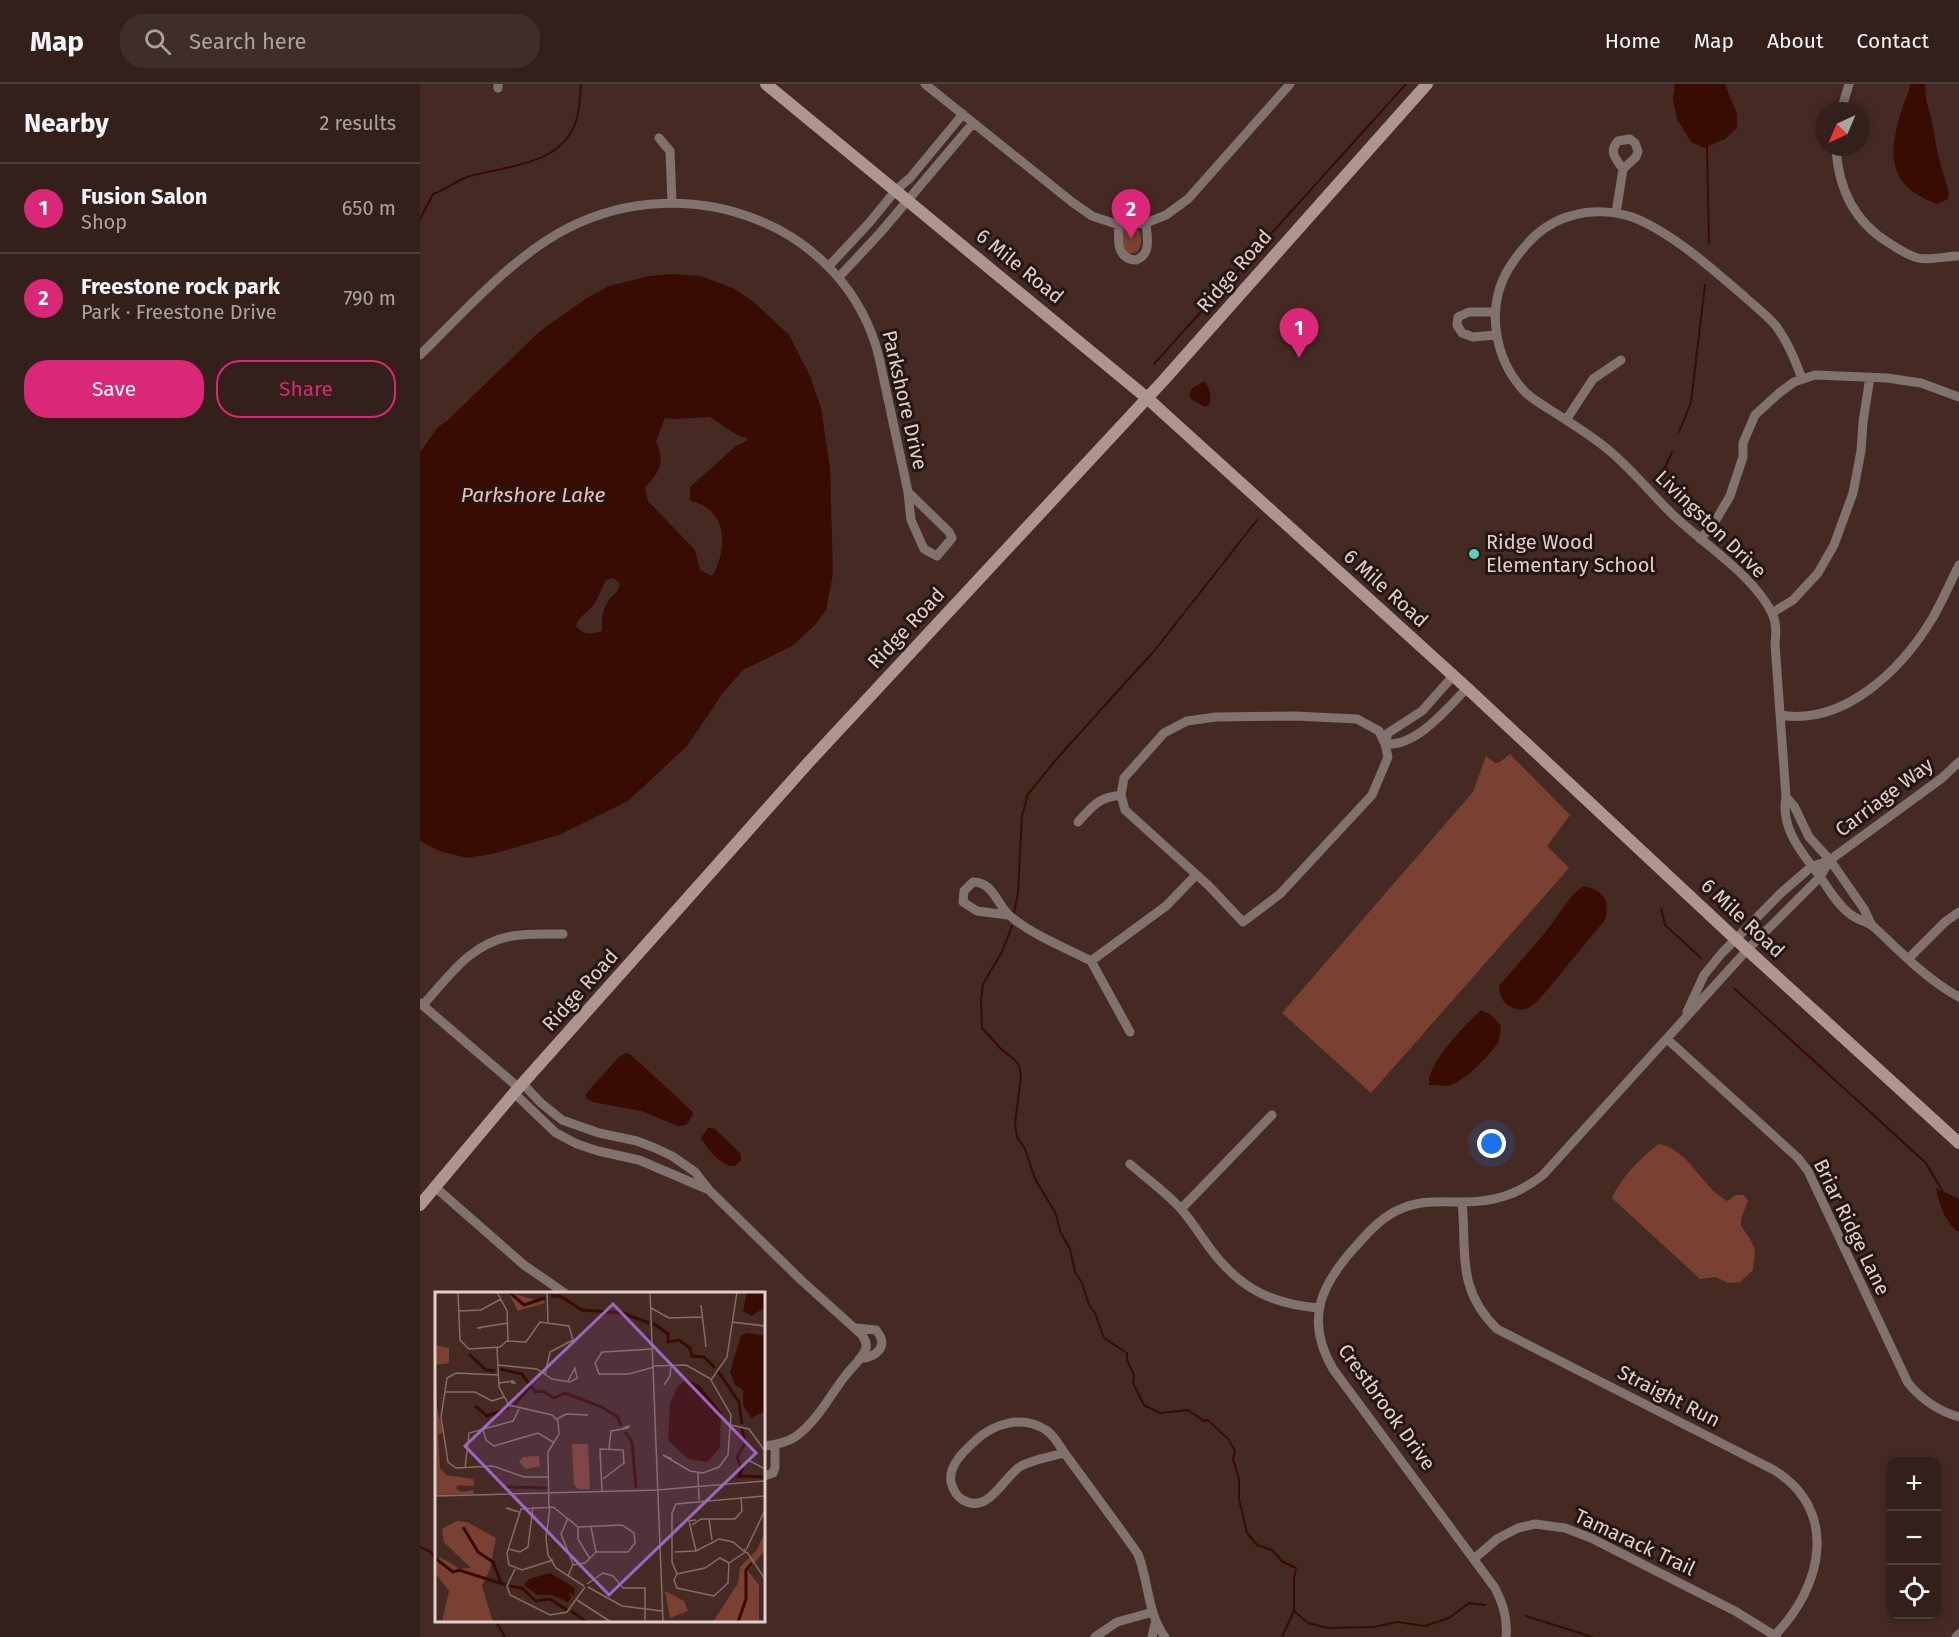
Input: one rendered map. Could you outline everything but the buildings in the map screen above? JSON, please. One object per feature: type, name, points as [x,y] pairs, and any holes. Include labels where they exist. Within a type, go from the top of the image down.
[{"type":"street","name":"6 Mile Road","points":[[766,84],[1147,398],[1467,688],[1747,950],[1959,1143]]},
{"type":"street","points":[[925,84],[1072,202],[1092,216],[1119,225],[1146,223],[1166,215],[1188,199],[1290,84]]},
{"type":"street","name":"Ridge Road","points":[[420,1205],[519,1088],[808,763],[1193,348],[1300,224],[1427,84]]},
{"type":"street","points":[[1844,102],[1849,84]]},
{"type":"street","points":[[829,266],[896,190],[910,178],[963,114]]},
{"type":"street","points":[[839,277],[921,186],[973,123]]},
{"type":"street","points":[[658,138],[670,152],[672,203]]},
{"type":"street","points":[[1837,156],[1842,185],[1848,201],[1873,233],[1900,250],[1919,258],[1959,256]]},
{"type":"street","points":[[1616,213],[1623,169]]},
{"type":"street","name":"Parkshore Drive","points":[[420,355],[520,260],[554,235],[583,221],[637,206],[672,203],[710,207],[770,225],[803,243],[839,277],[860,307],[875,341],[908,492],[910,520],[924,549],[937,556],[952,538],[949,532],[908,492]]},
{"type":"street","name":"Livingston Drive","points":[[1802,379],[1782,334],[1766,315],[1658,230],[1633,218],[1616,213],[1586,212],[1571,215],[1544,226],[1523,247],[1499,289],[1494,312],[1496,335],[1510,372],[1527,393],[1611,452],[1669,511],[1745,577],[1772,613],[1776,629],[1786,797],[1783,809],[1786,821],[1800,852],[1850,915],[1871,924]]},
{"type":"street","points":[[1119,225],[1119,250],[1127,259],[1136,260],[1144,256],[1148,248],[1146,223]]},
{"type":"street","points":[[1494,312],[1469,312],[1458,317],[1457,325],[1462,333],[1473,337],[1496,335]]},
{"type":"street","points":[[1566,420],[1593,379],[1621,360]]},
{"type":"street","points":[[1700,539],[1713,525],[1730,496],[1743,457],[1743,443],[1755,415],[1779,393],[1802,379],[1815,375],[1870,377],[1921,383],[1959,397]]},
{"type":"street","points":[[1772,613],[1793,600],[1818,573],[1834,545],[1853,493],[1861,451],[1870,377]]},
{"type":"street","points":[[1780,715],[1790,717],[1815,715],[1832,709],[1858,698],[1883,678],[1898,663],[1931,621],[1959,565]]},
{"type":"street","points":[[1385,744],[1388,733],[1422,711],[1453,676]]},
{"type":"street","points":[[1385,744],[1398,745],[1432,724],[1467,688]]},
{"type":"street","points":[[1295,716],[1357,719],[1375,728],[1385,744],[1388,758],[1372,795],[1280,894],[1242,921],[1125,810],[1121,795],[1124,778],[1164,733],[1187,721],[1216,717],[1295,716]]},
{"type":"street","name":"Carriage Way","points":[[1736,939],[1775,899],[1811,867],[1830,860],[1942,778],[1959,762]]},
{"type":"street","points":[[1078,822],[1105,797],[1121,795]]},
{"type":"street","name":"Livingston Drive","points":[[1786,797],[1794,806],[1809,837],[1830,860],[1864,909],[1871,924]]},
{"type":"street","name":"Carriage Way","points":[[1747,950],[1820,877],[1830,860]]},
{"type":"street","points":[[1091,961],[1166,906],[1196,875]]},
{"type":"street","points":[[1008,915],[985,885],[973,882],[964,891],[963,902],[972,909],[1008,915],[1045,938],[1091,961],[1130,1032]]},
{"type":"street","points":[[1908,959],[1930,936],[1959,912]]},
{"type":"street","points":[[1871,924],[1935,982],[1959,997]]},
{"type":"street","points":[[564,934],[513,936],[477,949],[421,1004],[519,1088],[562,1120],[655,1148],[672,1156],[695,1172],[710,1190],[801,1280],[856,1328],[866,1342],[865,1350],[821,1412],[792,1439],[765,1446]]},
{"type":"street","name":"Crestbrook Drive","points":[[1685,1018],[1694,993],[1704,975],[1736,939]]},
{"type":"street","name":"Crestbrook Drive","points":[[1506,1637],[1506,1618],[1501,1599],[1475,1558],[1333,1369],[1321,1345],[1318,1326],[1319,1308],[1330,1278],[1341,1263],[1375,1225],[1404,1207],[1434,1202],[1495,1200],[1512,1195],[1543,1175],[1747,950]]},
{"type":"street","name":"Briar Ridge Lane","points":[[1667,1039],[1798,1158],[1808,1171],[1908,1383],[1931,1404],[1943,1412],[1959,1417]]},
{"type":"street","points":[[519,1088],[556,1133],[577,1144],[598,1151],[624,1155],[650,1164],[710,1190]]},
{"type":"street","points":[[1181,1209],[1272,1115]]},
{"type":"street","points":[[624,1155],[628,1139]]},
{"type":"street","points":[[1130,1164],[1181,1209],[1214,1254],[1247,1286],[1261,1295],[1280,1302],[1319,1308]]},
{"type":"street","points":[[435,1187],[524,1265],[564,1292]]},
{"type":"street","name":"Straight Run","points":[[1462,1202],[1464,1263],[1467,1282],[1478,1307],[1497,1329],[1774,1470],[1800,1492],[1815,1524],[1818,1543],[1816,1562],[1808,1589],[1776,1636]]},
{"type":"street","points":[[856,1328],[876,1330],[881,1335],[882,1344],[878,1353],[872,1358],[859,1359]]},
{"type":"street","points":[[1064,1453],[1019,1467],[990,1498],[981,1502],[968,1503],[958,1497],[952,1489],[950,1476],[958,1459],[976,1441],[998,1425],[1020,1423],[1043,1428],[1058,1441],[1064,1453],[1138,1554],[1144,1569],[1153,1612],[1155,1624],[1152,1637]]},
{"type":"street","points":[[765,1476],[773,1473],[775,1467],[775,1445]]},
{"type":"street","name":"Tamarack Trail","points":[[1475,1558],[1497,1539],[1518,1528],[1535,1524],[1565,1528],[1591,1538],[1735,1611],[1776,1636]]},
{"type":"street","points":[[1095,1637],[1117,1622],[1153,1612]]},
{"type":"street","points":[[1155,1624],[1165,1637]]},
{"type":"shaded area","points":[[1135,227],[1141,236],[1140,246],[1137,252],[1128,254],[1124,251],[1121,233],[1123,229]]},
{"type":"shaded area","points":[[1510,754],[1570,815],[1547,846],[1569,868],[1371,1093],[1282,1013],[1473,792],[1486,756],[1495,763]]},
{"type":"shaded area","points":[[1659,1144],[1679,1153],[1718,1195],[1727,1201],[1736,1195],[1743,1195],[1748,1200],[1741,1219],[1741,1226],[1755,1250],[1753,1270],[1740,1282],[1728,1283],[1716,1277],[1700,1279],[1612,1198],[1632,1168]]},
{"type":"water","points":[[1675,84],[1725,84],[1737,114],[1737,128],[1725,139],[1704,148],[1691,142],[1677,119],[1673,99]]},
{"type":"water","points":[[1910,84],[1925,84],[1926,100],[1938,155],[1949,193],[1948,199],[1937,204],[1908,187],[1899,177],[1895,165],[1893,152],[1895,138]]},
{"type":"water","name":"Parkshore Lake","points":[[673,274],[701,276],[733,288],[754,302],[789,335],[810,376],[821,408],[830,468],[833,574],[826,610],[814,626],[792,646],[743,670],[723,693],[687,746],[628,801],[559,835],[492,854],[468,858],[442,852],[420,841],[420,452],[438,427],[540,331],[587,298],[609,286],[649,276]],"holes":[[[710,417],[748,440],[736,446],[690,487],[690,500],[705,507],[714,514],[719,522],[721,550],[712,576],[700,570],[695,550],[648,501],[645,488],[660,466],[656,441],[665,418]],[[613,578],[620,583],[618,590],[604,610],[602,631],[585,633],[576,626],[577,622],[595,603],[606,580]]]},
{"type":"water","points":[[1205,381],[1210,396],[1209,405],[1205,407],[1192,400],[1189,395],[1192,388]]},
{"type":"water","points":[[1583,886],[1596,890],[1603,897],[1606,902],[1605,920],[1536,1002],[1522,1009],[1507,1005],[1501,997],[1499,986],[1544,934],[1571,897]]},
{"type":"water","points":[[1481,1010],[1491,1015],[1501,1026],[1497,1044],[1482,1062],[1454,1084],[1429,1085],[1430,1076],[1440,1056],[1457,1034]]},
{"type":"water","points":[[625,1053],[630,1054],[692,1111],[693,1115],[686,1125],[678,1126],[641,1111],[593,1102],[586,1098],[589,1090]]},
{"type":"water","points":[[708,1128],[714,1128],[741,1154],[741,1160],[735,1166],[725,1164],[707,1147],[701,1138]]},
{"type":"water","points":[[1936,1188],[1959,1199],[1959,1232],[1946,1219]]},
{"type":"waterway","points":[[420,219],[433,194],[470,176],[532,161],[559,147],[569,136],[576,121],[581,84]]},
{"type":"waterway","points":[[1154,364],[1406,84]]},
{"type":"waterway","points":[[1707,144],[1709,243]]},
{"type":"waterway","points":[[1679,432],[1691,402],[1705,285]]},
{"type":"waterway","points":[[1657,485],[1672,452]]},
{"type":"waterway","points":[[1014,913],[1018,893],[1022,816],[1028,794],[1155,650],[1257,520]]},
{"type":"waterway","points":[[1661,908],[1665,925],[1701,958]]},
{"type":"waterway","points":[[1012,926],[1002,952],[983,984],[981,1001],[982,1028],[1019,1066],[1021,1077],[1015,1123],[1017,1137],[1025,1149],[1035,1179],[1056,1214],[1060,1231],[1070,1249],[1075,1272],[1082,1283],[1104,1338],[1127,1353],[1127,1360],[1134,1375],[1133,1383],[1144,1405],[1160,1413],[1188,1410],[1204,1421],[1208,1420],[1228,1439],[1235,1451],[1233,1459],[1239,1479],[1239,1499],[1247,1533],[1257,1545],[1272,1550],[1283,1562],[1296,1568],[1294,1611],[1282,1637]]},
{"type":"waterway","points":[[1735,989],[1926,1163],[1943,1192]]},
{"type":"waterway","points":[[420,1547],[431,1552],[435,1559]]},
{"type":"waterway","points":[[1294,1611],[1308,1623],[1328,1628],[1374,1627],[1397,1622],[1425,1626],[1449,1618],[1469,1603],[1485,1605]]},
{"type":"waterway","points":[[1526,1616],[1592,1637]]},
{"type":"waterway","points":[[496,1622],[505,1637]]},
{"type":"place","name":"Freestone rock park","points":[[1131,239]]},
{"type":"place","name":"Fusion Salon","points":[[1299,358]]},
{"type":"place","name":"Ridge Wood Elementary School","points":[[1474,554]]}]
